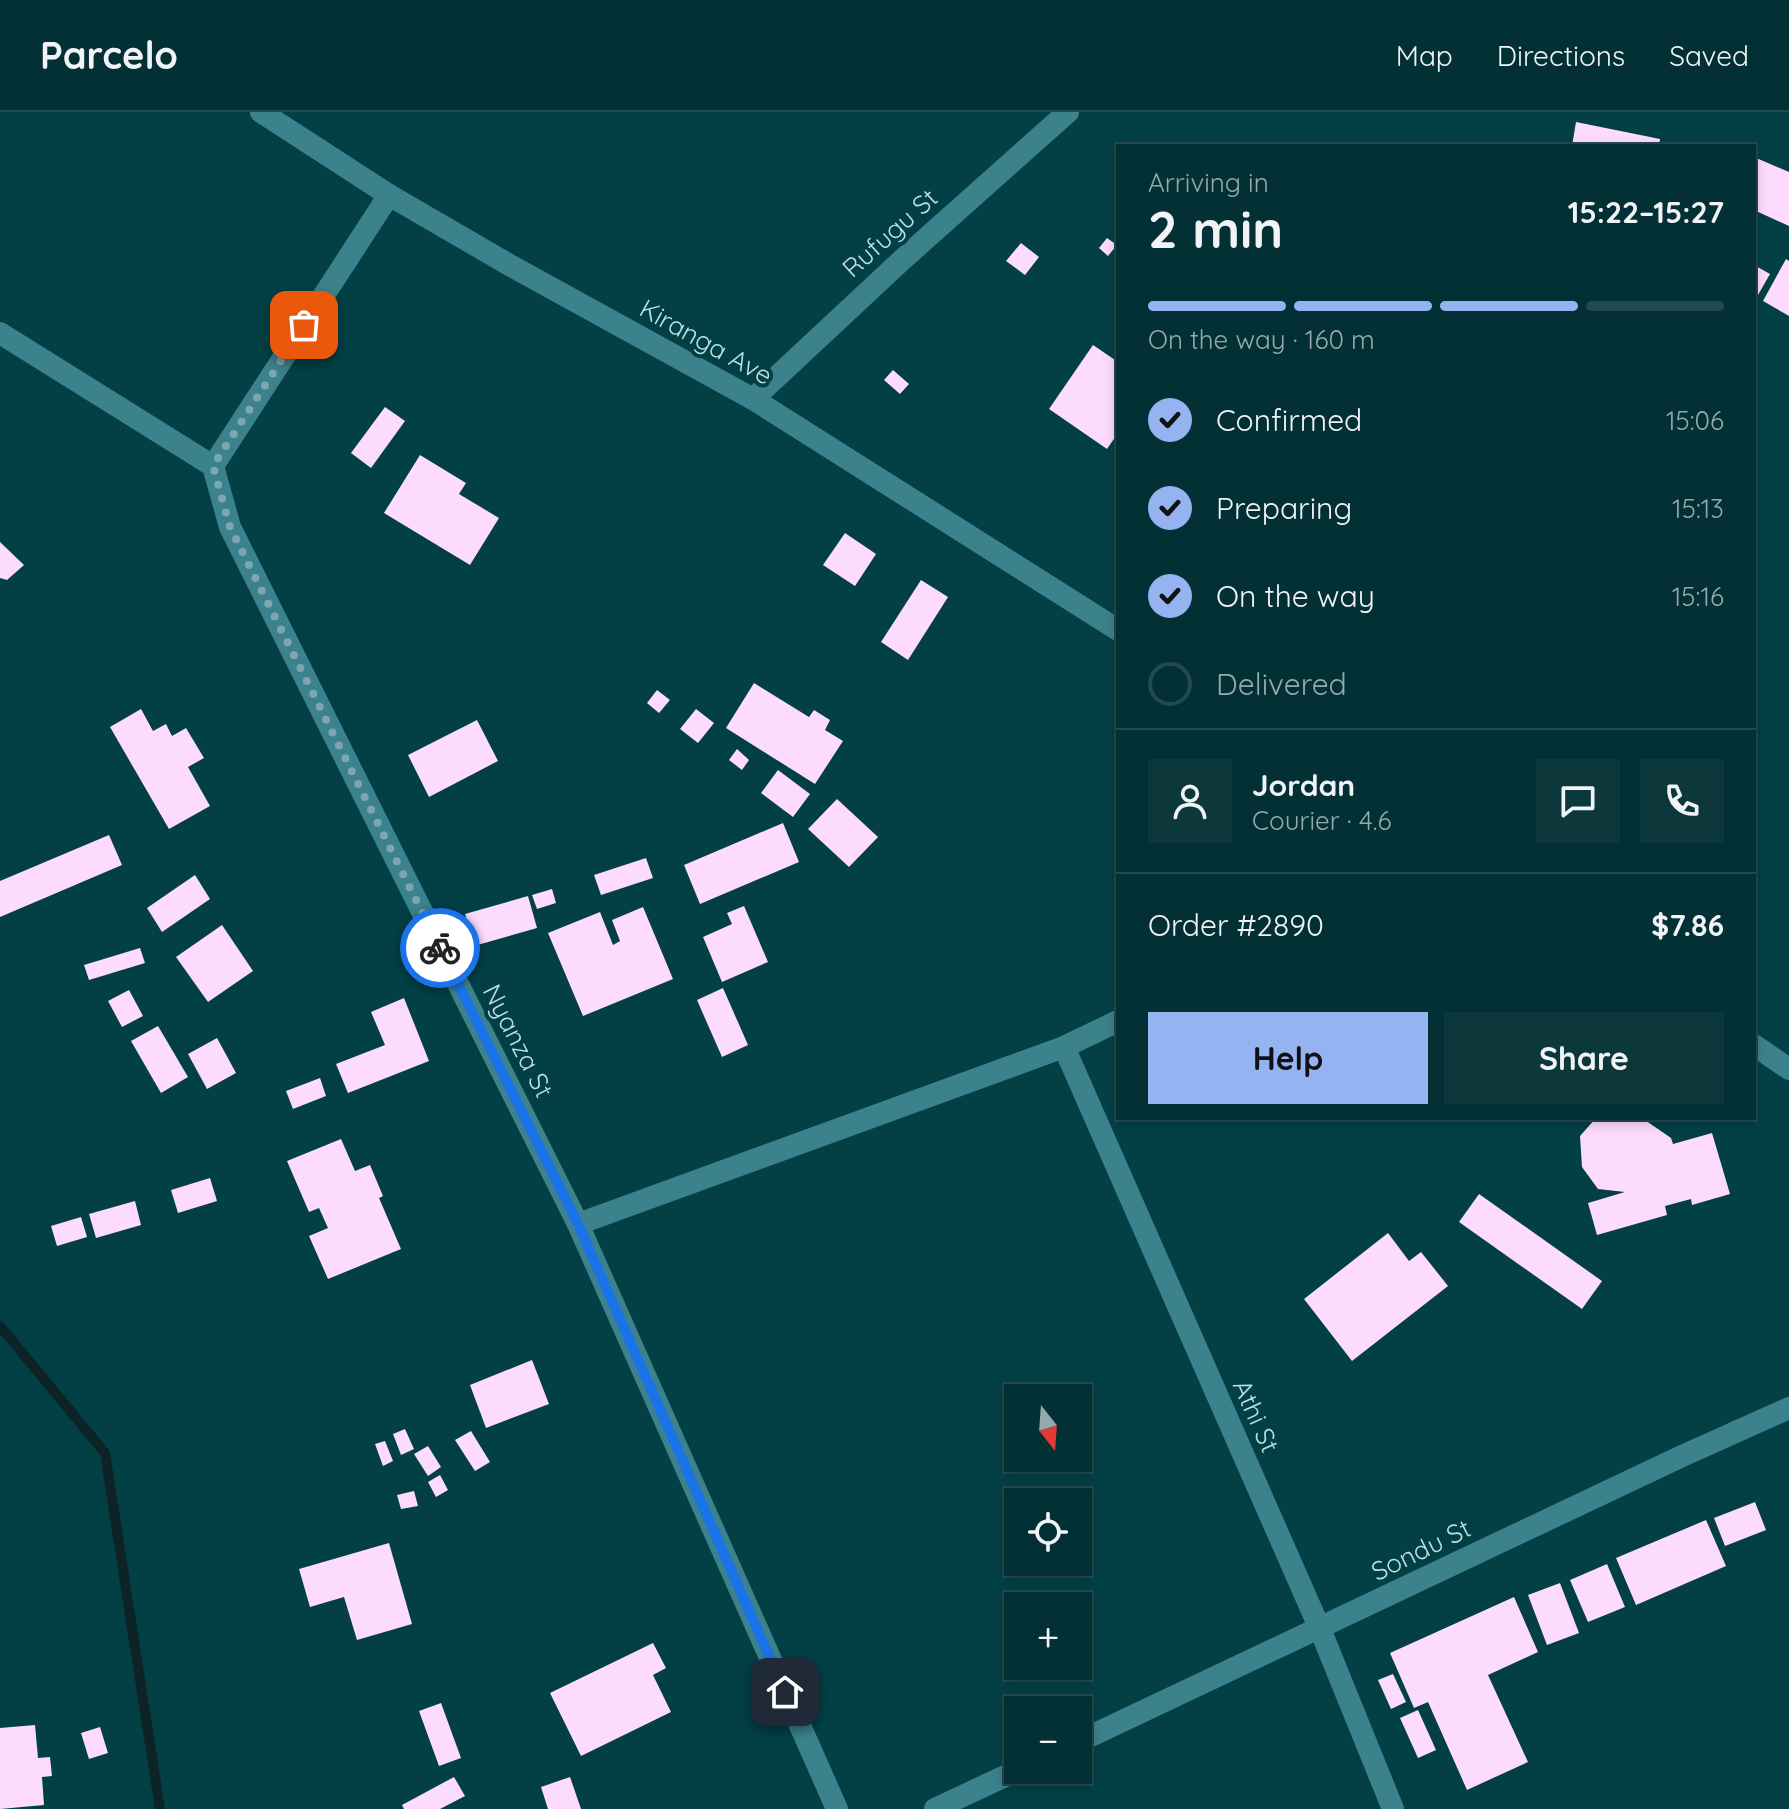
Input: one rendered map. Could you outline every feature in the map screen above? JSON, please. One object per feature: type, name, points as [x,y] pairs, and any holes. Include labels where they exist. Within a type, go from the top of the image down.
[{"type":"street","name":"Kiranga Ave","points":[[261,112],[389,195],[753,399],[1116,629]]},
{"type":"street","name":"Rufugu St","points":[[753,399],[1068,112]]},
{"type":"street","points":[[0,333],[213,466],[389,195]]},
{"type":"street","name":"Nyanza St","points":[[213,466],[230,527],[578,1224],[837,1809]]},
{"type":"street","points":[[578,1224],[1064,1047],[1116,1022]]},
{"type":"street","points":[[1756,1046],[1789,1069]]},
{"type":"street","name":"Athi St","points":[[1064,1047],[1320,1629],[1393,1809]]},
{"type":"street","name":"Sondu St","points":[[1092,1735],[1789,1408]]},
{"type":"street","points":[[935,1809],[1004,1777]]},
{"type":"building","points":[[1576,122],[1660,139],[1659,144],[1572,144]]},
{"type":"building","points":[[1756,158],[1789,172],[1789,226],[1756,211]]},
{"type":"building","points":[[1107,238],[1116,244],[1108,256],[1099,248]]},
{"type":"building","points":[[1021,243],[1039,257],[1025,275],[1006,261]]},
{"type":"building","points":[[1786,259],[1789,261],[1789,316],[1763,301]]},
{"type":"building","points":[[1756,266],[1770,274],[1756,294]]},
{"type":"building","points":[[1093,345],[1116,361],[1116,436],[1107,449],[1049,409]]},
{"type":"building","points":[[893,370],[909,384],[900,394],[884,380]]},
{"type":"building","points":[[385,407],[405,421],[371,468],[351,453]]},
{"type":"building","points":[[420,455],[466,483],[459,494],[499,518],[470,565],[384,513]]},
{"type":"building","points":[[845,533],[876,554],[855,586],[823,565]]},
{"type":"building","points":[[0,542],[24,565],[7,580],[0,578]]},
{"type":"building","points":[[921,580],[948,597],[908,660],[881,642]]},
{"type":"building","points":[[754,683],[809,717],[814,710],[830,720],[825,730],[843,741],[815,784],[726,728]]},
{"type":"building","points":[[657,690],[670,700],[659,713],[647,703]]},
{"type":"building","points":[[141,709],[153,731],[166,724],[172,736],[186,728],[204,758],[188,767],[210,806],[169,829],[110,727]]},
{"type":"building","points":[[696,709],[714,723],[698,743],[680,729]]},
{"type":"building","points":[[477,720],[498,761],[429,797],[408,755]]},
{"type":"building","points":[[737,749],[749,760],[742,770],[729,760]]},
{"type":"building","points":[[778,770],[810,794],[793,817],[761,793]]},
{"type":"building","points":[[837,799],[878,837],[849,867],[808,829]]},
{"type":"building","points":[[783,823],[799,862],[700,904],[684,865]]},
{"type":"building","points":[[109,835],[122,865],[0,917],[0,881]]},
{"type":"building","points":[[646,858],[653,878],[601,895],[594,875]]},
{"type":"building","points":[[195,875],[210,899],[162,932],[147,908]]},
{"type":"building","points":[[552,889],[556,903],[537,909],[532,895]]},
{"type":"building","points":[[528,896],[537,928],[474,946],[465,914]]},
{"type":"building","points":[[744,906],[768,962],[722,982],[703,937],[732,924],[727,913]]},
{"type":"building","points":[[643,907],[673,979],[583,1016],[548,933],[600,912],[613,945],[620,941],[612,920]]},
{"type":"building","points":[[222,925],[253,971],[208,1002],[176,957]]},
{"type":"building","points":[[140,948],[145,963],[89,980],[84,965]]},
{"type":"building","points":[[723,988],[748,1045],[722,1057],[697,1000]]},
{"type":"building","points":[[129,990],[143,1016],[122,1027],[108,1001]]},
{"type":"building","points":[[404,998],[429,1061],[348,1093],[336,1064],[385,1045],[371,1012]]},
{"type":"building","points":[[158,1026],[188,1077],[161,1093],[131,1041]]},
{"type":"building","points":[[217,1038],[236,1073],[207,1089],[188,1054]]},
{"type":"building","points":[[320,1078],[326,1096],[293,1109],[286,1091]]},
{"type":"building","points":[[1594,1120],[1645,1120],[1671,1138],[1673,1144],[1712,1133],[1730,1194],[1692,1205],[1691,1199],[1665,1206],[1667,1215],[1597,1235],[1588,1203],[1625,1192],[1598,1189],[1582,1167],[1580,1136]]},
{"type":"building","points":[[341,1139],[355,1171],[370,1165],[383,1196],[379,1198],[401,1249],[328,1279],[309,1236],[328,1228],[319,1208],[309,1212],[287,1161]]},
{"type":"building","points":[[210,1178],[217,1201],[178,1213],[171,1190]]},
{"type":"building","points":[[1479,1194],[1602,1281],[1582,1309],[1459,1222]]},
{"type":"building","points":[[135,1201],[141,1225],[96,1238],[89,1214]]},
{"type":"building","points":[[81,1217],[87,1237],[57,1246],[51,1226]]},
{"type":"building","points":[[1388,1233],[1409,1261],[1421,1252],[1448,1286],[1352,1361],[1304,1299]]},
{"type":"building","points":[[532,1360],[549,1404],[486,1428],[470,1385]]},
{"type":"building","points":[[405,1429],[414,1449],[401,1455],[393,1434]]},
{"type":"building","points":[[471,1431],[490,1462],[475,1471],[455,1440]]},
{"type":"building","points":[[385,1441],[393,1461],[383,1466],[375,1444]]},
{"type":"building","points":[[428,1446],[441,1467],[428,1476],[414,1454]]},
{"type":"building","points":[[440,1475],[448,1490],[436,1497],[428,1482]]},
{"type":"building","points":[[414,1491],[418,1506],[401,1509],[397,1495]]},
{"type":"building","points":[[1755,1502],[1766,1530],[1725,1546],[1714,1518]]},
{"type":"building","points":[[1706,1520],[1726,1566],[1636,1605],[1616,1558]]},
{"type":"building","points":[[389,1543],[412,1624],[357,1640],[344,1597],[310,1607],[299,1569]]},
{"type":"building","points":[[1607,1564],[1625,1607],[1588,1622],[1570,1580]]},
{"type":"building","points":[[1560,1583],[1579,1633],[1547,1645],[1528,1595]]},
{"type":"building","points":[[1514,1597],[1538,1652],[1488,1675],[1528,1762],[1467,1790],[1428,1702],[1414,1708],[1390,1653]]},
{"type":"building","points":[[653,1643],[666,1668],[653,1675],[671,1712],[581,1756],[550,1693]]},
{"type":"building","points":[[1393,1674],[1406,1702],[1391,1709],[1378,1680]]},
{"type":"building","points":[[441,1703],[461,1758],[439,1766],[419,1711]]},
{"type":"building","points":[[1418,1710],[1436,1750],[1418,1758],[1400,1718]]},
{"type":"building","points":[[35,1725],[38,1758],[50,1757],[52,1776],[42,1777],[44,1805],[0,1809],[0,1728]]},
{"type":"building","points":[[100,1727],[108,1753],[89,1759],[81,1733]]},
{"type":"building","points":[[454,1777],[465,1796],[440,1809],[404,1809],[402,1805]]},
{"type":"building","points":[[570,1777],[581,1809],[548,1809],[541,1787]]},
{"type":"waterway","points":[[0,1326],[105,1453],[160,1809]]},
{"type":"way so far","points":[[304,325],[213,466],[230,527],[440,948]]},
{"type":"route","points":[[440,948],[578,1224],[785,1692]]}]
